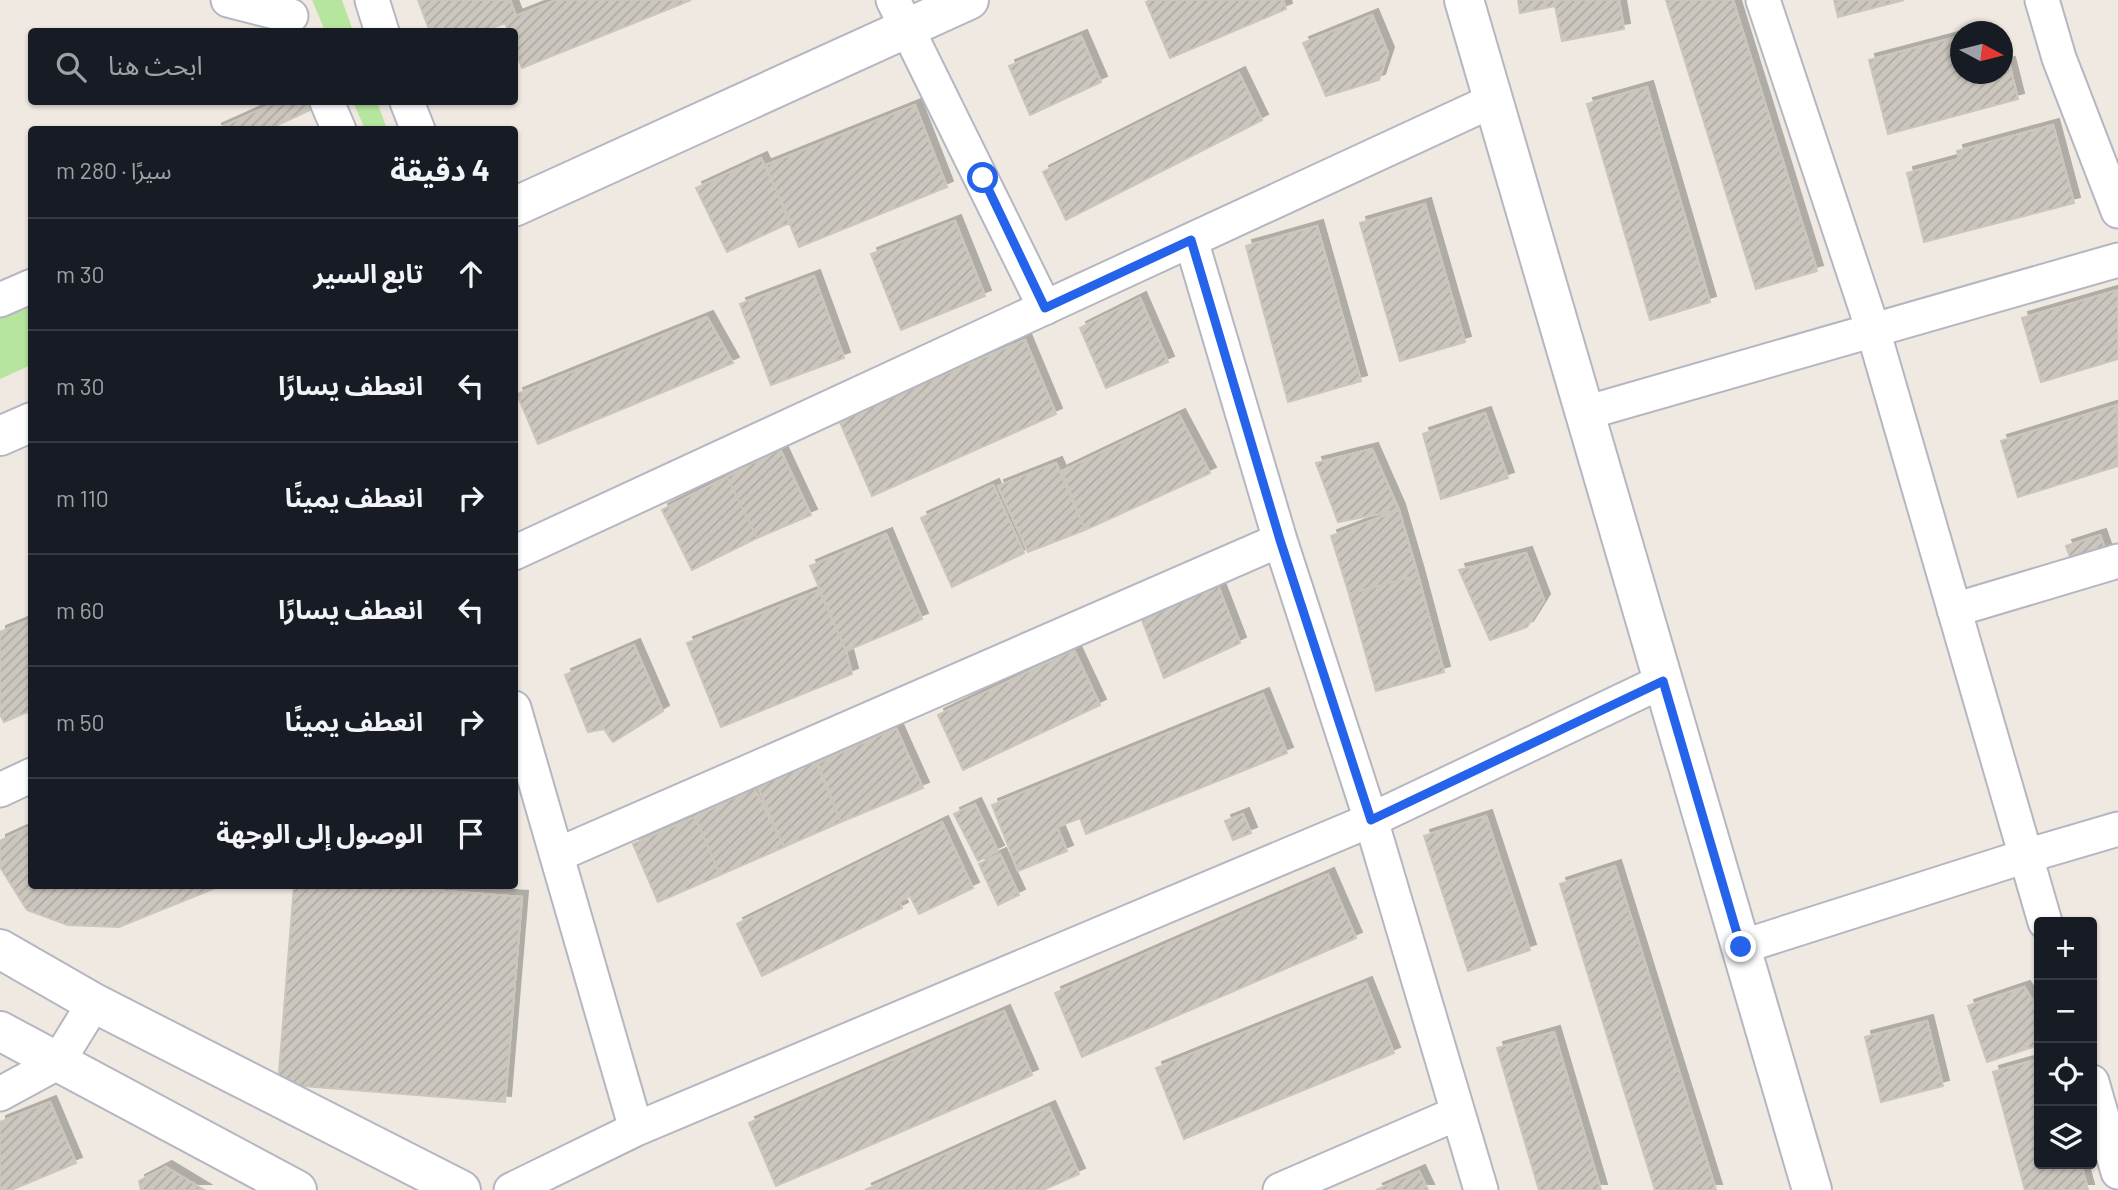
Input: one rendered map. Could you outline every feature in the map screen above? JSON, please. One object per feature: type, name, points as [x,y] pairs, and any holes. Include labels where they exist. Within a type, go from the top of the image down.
[{"type":"street","points":[[228,0],[291,16]]},
{"type":"street","points":[[372,0],[381,28]]},
{"type":"street","points":[[518,205],[899,15],[969,0]]},
{"type":"street","points":[[1464,0],[1812,1190]]},
{"type":"street","points":[[1763,0],[1873,330],[2044,917]]},
{"type":"street","points":[[2042,0],[2059,58],[2118,211]]},
{"type":"street","points":[[899,15],[983,178],[1045,308]]},
{"type":"street","points":[[518,551],[1494,100]]},
{"type":"street","points":[[328,105],[337,126]]},
{"type":"street","points":[[408,105],[416,126]]},
{"type":"street","points":[[1191,240],[1280,540],[1371,820],[1481,1190]]},
{"type":"street","points":[[1585,413],[2118,260]]},
{"type":"street","points":[[0,300],[28,288]]},
{"type":"street","points":[[0,436],[28,424]]},
{"type":"street","points":[[557,855],[1280,540]]},
{"type":"street","points":[[1954,610],[2118,561]]},
{"type":"street","points":[[511,1190],[636,1129],[1371,820],[1663,681]]},
{"type":"street","points":[[518,722],[636,1129]]},
{"type":"street","points":[[0,790],[28,777]]},
{"type":"street","points":[[1741,947],[2118,829]]},
{"type":"street","points":[[0,949],[94,1003],[461,1190]]},
{"type":"street","points":[[0,1094],[57,1063],[94,1003]]},
{"type":"street","points":[[0,1031],[297,1190]]},
{"type":"street","points":[[2097,1099],[2118,1172]]},
{"type":"street","points":[[1280,1190],[1458,1113]]},
{"type":"green space","points":[[312,0],[342,0],[352,28],[324,28]]},
{"type":"green space","points":[[354,105],[378,105],[386,126],[364,126]]},
{"type":"green space","points":[[28,301],[28,366],[0,379],[0,314]]},
{"type":"building","points":[[418,0],[510,0],[516,16],[556,0],[691,0],[522,68],[518,58],[518,28],[507,28],[505,23],[493,28],[428,28]]},
{"type":"building","points":[[1283,0],[1286,9],[1170,58],[1146,2]]},
{"type":"building","points":[[1518,0],[1619,0],[1624,29],[1562,41],[1555,6],[1520,13]]},
{"type":"building","points":[[1666,0],[1733,0],[1817,271],[1756,289]]},
{"type":"building","points":[[1834,0],[1904,0],[1838,17]]},
{"type":"building","points":[[1372,15],[1388,53],[1379,80],[1326,96],[1303,43]]},
{"type":"building","points":[[1081,36],[1101,82],[1030,115],[1009,66]]},
{"type":"building","points":[[1950,39],[1950,84],[2013,84],[2013,79],[2018,99],[1888,134],[1869,60]]},
{"type":"building","points":[[1239,73],[1262,120],[1066,220],[1043,172]]},
{"type":"building","points":[[1647,87],[1710,302],[1650,320],[1587,104]]},
{"type":"building","points":[[270,105],[310,105],[312,109],[276,126],[224,126]]},
{"type":"building","points":[[915,105],[947,187],[799,247],[766,165]]},
{"type":"building","points":[[2053,125],[2074,203],[1924,242],[1907,173],[1959,159],[1957,151]]},
{"type":"building","points":[[761,158],[791,222],[727,252],[696,188]]},
{"type":"building","points":[[1425,204],[1465,342],[1400,361],[1360,223]]},
{"type":"building","points":[[955,221],[985,296],[901,330],[871,254]]},
{"type":"building","points":[[1317,226],[1361,381],[1288,402],[1246,246]]},
{"type":"building","points":[[814,276],[844,358],[771,385],[740,304]]},
{"type":"building","points":[[2118,290],[2118,359],[2041,382],[2022,318]]},
{"type":"building","points":[[1140,298],[1168,362],[1106,388],[1080,328]]},
{"type":"building","points":[[707,317],[733,363],[538,444],[518,394]]},
{"type":"building","points":[[1025,340],[1056,414],[872,496],[839,420]]},
{"type":"building","points":[[2117,405],[2118,466],[2018,497],[2001,441]]},
{"type":"building","points":[[1485,413],[1508,478],[1441,499],[1423,434]]},
{"type":"building","points":[[1179,415],[1210,473],[1085,530],[1062,471]]},
{"type":"building","points":[[780,449],[811,515],[757,538],[727,477]]},
{"type":"building","points":[[1372,449],[1399,510],[1338,522],[1316,463]]},
{"type":"building","points":[[1056,463],[1085,530],[1028,552],[998,486]]},
{"type":"building","points":[[727,477],[757,538],[692,570],[662,510]]},
{"type":"building","points":[[993,485],[1024,553],[952,587],[921,518]]},
{"type":"building","points":[[1399,510],[1418,575],[1349,594],[1331,536]]},
{"type":"building","points":[[886,534],[922,619],[846,651],[810,566]]},
{"type":"building","points":[[2100,535],[2105,549],[2071,560],[2066,546]]},
{"type":"building","points":[[1526,553],[1544,600],[1527,627],[1490,640],[1459,570]]},
{"type":"building","points":[[1418,575],[1444,672],[1376,691],[1349,594]]},
{"type":"building","points":[[1217,583],[1240,643],[1164,678],[1142,620]]},
{"type":"building","points":[[819,590],[846,651],[852,674],[721,727],[687,643]]},
{"type":"building","points":[[28,621],[28,712],[4,722],[0,714],[0,632]]},
{"type":"building","points":[[634,645],[663,711],[613,742],[604,729],[588,732],[565,675]]},
{"type":"building","points":[[1074,650],[1100,705],[963,770],[938,715]]},
{"type":"building","points":[[1263,694],[1287,753],[1086,834],[1080,818],[1057,827],[1067,851],[1018,871],[992,805]]},
{"type":"building","points":[[896,728],[923,788],[841,822],[818,763]]},
{"type":"building","points":[[811,752],[841,822],[784,847],[754,778]]},
{"type":"building","points":[[754,788],[784,847],[720,875],[695,817]]},
{"type":"building","points":[[975,804],[998,851],[978,861],[954,814]]},
{"type":"building","points":[[1243,814],[1251,833],[1233,840],[1225,821]]},
{"type":"building","points":[[1486,816],[1530,950],[1468,971],[1424,836]]},
{"type":"building","points":[[695,817],[720,875],[658,902],[633,844]]},
{"type":"building","points":[[942,822],[973,888],[919,914],[910,896],[899,902],[902,908],[762,976],[737,924]]},
{"type":"building","points":[[28,828],[28,889],[213,889],[119,927],[68,925],[27,910],[0,867],[0,841]]},
{"type":"building","points":[[1000,854],[1019,895],[998,905],[979,864]]},
{"type":"building","points":[[1615,866],[1716,1190],[1655,1190],[1560,884]]},
{"type":"building","points":[[1328,874],[1356,938],[1082,1057],[1055,993]]},
{"type":"building","points":[[294,889],[418,889],[522,897],[505,1102],[278,1084]]},
{"type":"building","points":[[1366,983],[1394,1053],[1184,1139],[1156,1068]]},
{"type":"building","points":[[2024,987],[2034,1002],[2034,1047],[1987,1062],[1968,1006]]},
{"type":"building","points":[[1004,1011],[1032,1075],[776,1186],[749,1123]]},
{"type":"building","points":[[1927,1021],[1943,1086],[1881,1102],[1865,1037]]},
{"type":"building","points":[[1554,1032],[1601,1190],[1539,1190],[1497,1048]]},
{"type":"building","points":[[2034,1060],[2034,1169],[2082,1169],[2088,1190],[2025,1190],[1993,1072]]},
{"type":"building","points":[[50,1102],[76,1163],[11,1190],[0,1190],[0,1122]]},
{"type":"building","points":[[1049,1107],[1079,1174],[1043,1190],[865,1190]]},
{"type":"building","points":[[166,1167],[204,1190],[141,1190],[139,1181]]},
{"type":"building","points":[[1419,1171],[1428,1190],[1376,1190]]},
{"type":"route","points":[[983,178],[1045,308],[1191,240],[1280,540],[1371,820],[1663,681],[1741,947]]}]
